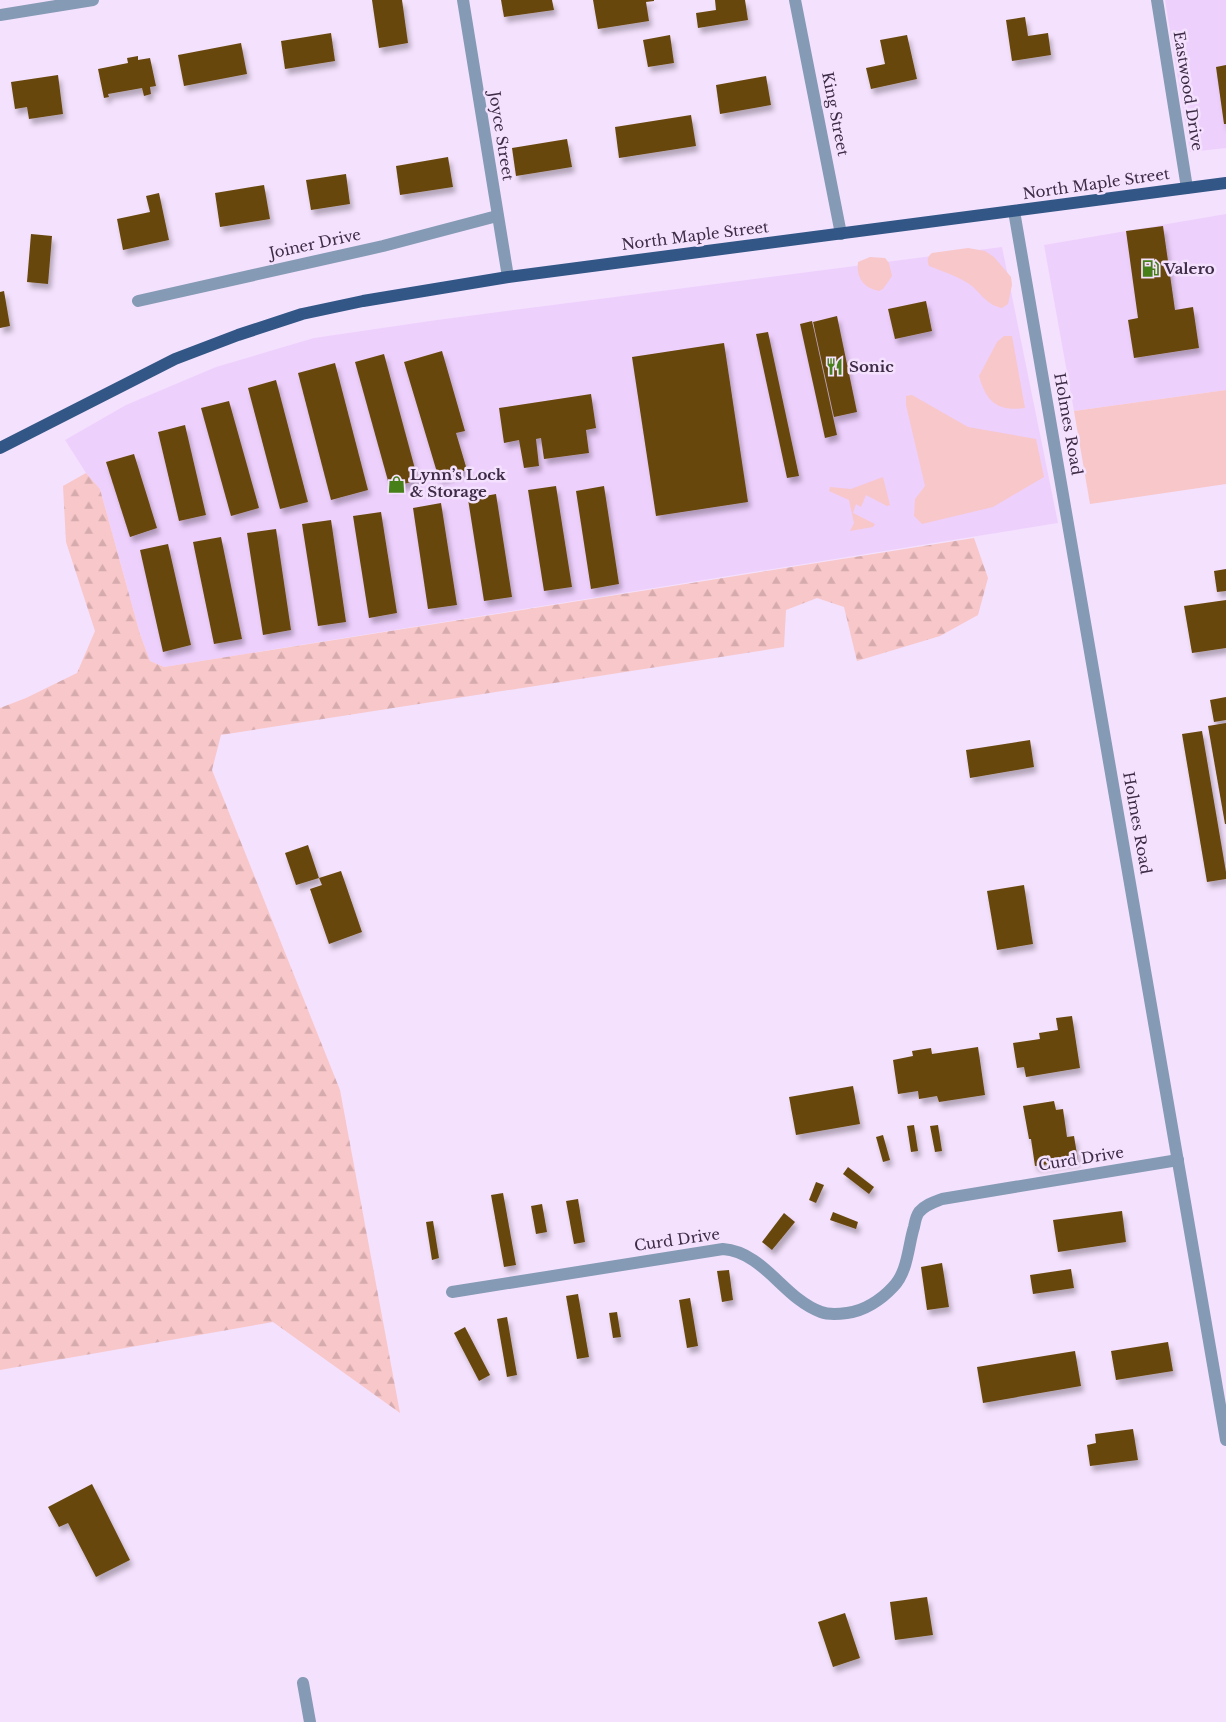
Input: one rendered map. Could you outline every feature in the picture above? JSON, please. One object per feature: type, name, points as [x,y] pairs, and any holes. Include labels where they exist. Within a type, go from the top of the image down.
[{"type":"main road","name":"North Maple Street","points":[[0,448],[175,359],[238,335],[302,314],[508,277],[1226,183]]},
{"type":"street","points":[[0,15],[93,0]]},
{"type":"street","name":"Joyce Street","points":[[463,0],[508,277]]},
{"type":"street","name":"King Street","points":[[795,0],[842,234]]},
{"type":"street","name":"Eastwood Drive","points":[[1157,0],[1187,188]]},
{"type":"street","name":"Holmes Road","points":[[1014,211],[1226,1440]]},
{"type":"street","name":"Joiner Drive","points":[[138,301],[383,246],[497,216]]},
{"type":"street","name":"Curd Drive","points":[[452,1292],[723,1249],[734,1250],[746,1255],[808,1306],[823,1313],[853,1312],[865,1308],[894,1286],[905,1266],[918,1213],[928,1205],[942,1199],[1178,1160]]},
{"type":"street","points":[[303,1683],[310,1722]]},
{"type":"shaded area","points":[[1165,0],[1226,0],[1226,148],[1190,152]]},
{"type":"shaded area","points":[[1226,214],[1226,390],[1074,411],[1044,245]]},
{"type":"shaded area","points":[[1002,247],[1058,523],[164,667],[150,661],[140,634],[100,489],[86,473],[65,440],[126,405],[216,367],[314,338],[437,320]]},
{"type":"green space","points":[[968,248],[985,251],[994,257],[1011,277],[1012,285],[1008,304],[1002,308],[991,304],[966,282],[929,266],[928,259],[932,253]]},
{"type":"green space","points":[[870,257],[885,258],[889,263],[892,276],[883,289],[879,291],[865,285],[858,273],[858,262]]},
{"type":"green space","points":[[1004,336],[1012,336],[1025,408],[1007,408],[994,403],[985,393],[979,376],[997,342]]},
{"type":"green space","points":[[1226,390],[1226,484],[1090,504],[1074,411]]},
{"type":"green space","points":[[912,395],[968,427],[1036,439],[1044,477],[993,507],[922,524],[914,516],[915,499],[925,486],[906,405],[906,396]]},
{"type":"green space","points":[[86,473],[100,489],[140,634],[150,661],[164,667],[974,538],[988,578],[978,615],[940,636],[857,661],[844,607],[817,598],[786,610],[784,647],[221,735],[212,770],[340,1090],[400,1413],[273,1322],[0,1370],[0,708],[26,698],[77,673],[95,631],[66,542],[63,486]]},
{"type":"green space","points":[[883,477],[890,505],[887,506],[866,495],[861,507],[856,504],[853,513],[875,524],[873,527],[850,531],[854,523],[849,500],[829,491],[830,487],[851,489]]},
{"type":"building","points":[[372,0],[402,0],[408,43],[379,48]]},
{"type":"building","points":[[501,0],[552,0],[554,10],[504,17]]},
{"type":"building","points":[[593,0],[654,1],[646,2],[649,21],[598,29]]},
{"type":"building","points":[[715,0],[745,0],[748,20],[698,28],[696,13],[716,10]]},
{"type":"building","points":[[1025,17],[1028,36],[1048,33],[1051,55],[1012,61],[1006,20]]},
{"type":"building","points":[[331,33],[335,61],[285,69],[281,41]]},
{"type":"building","points":[[670,35],[674,63],[648,67],[643,40]]},
{"type":"building","points":[[907,35],[917,79],[871,89],[866,68],[885,64],[880,40]]},
{"type":"building","points":[[241,43],[247,74],[184,86],[178,55]]},
{"type":"building","points":[[138,56],[138,60],[150,58],[156,86],[150,87],[151,94],[144,96],[142,88],[108,94],[109,97],[104,98],[98,69],[128,63],[127,58]]},
{"type":"building","points":[[1226,65],[1226,124],[1224,124],[1216,67]]},
{"type":"building","points":[[58,75],[63,114],[29,119],[27,107],[15,109],[11,82]]},
{"type":"building","points":[[766,76],[771,105],[720,114],[716,85]]},
{"type":"building","points":[[691,115],[696,146],[619,158],[615,127]]},
{"type":"building","points":[[567,139],[572,167],[516,176],[512,148]]},
{"type":"building","points":[[448,157],[453,187],[400,195],[396,166]]},
{"type":"building","points":[[346,174],[350,204],[311,210],[306,180]]},
{"type":"building","points":[[264,185],[270,219],[220,227],[215,193]]},
{"type":"building","points":[[159,193],[169,240],[123,250],[117,219],[150,212],[146,196]]},
{"type":"building","name":"Valero","points":[[1163,226],[1175,310],[1193,307],[1199,348],[1134,358],[1128,320],[1138,318],[1126,231]]},
{"type":"building","points":[[31,234],[52,236],[48,284],[27,282]]},
{"type":"building","points":[[4,291],[10,326],[0,328],[0,292]]},
{"type":"building","points":[[926,301],[932,331],[895,339],[888,309]]},
{"type":"building","name":"Sonic","points":[[837,316],[857,412],[834,417],[813,322]]},
{"type":"building","points":[[812,321],[837,435],[825,438],[800,324]]},
{"type":"building","points":[[768,332],[799,476],[787,478],[756,334]]},
{"type":"building","points":[[724,343],[748,502],[656,516],[632,357]]},
{"type":"building","points":[[442,351],[465,431],[456,433],[467,470],[439,479],[404,362]]},
{"type":"building","points":[[384,354],[418,480],[390,488],[355,362]]},
{"type":"building","points":[[335,363],[368,490],[331,500],[298,373]]},
{"type":"building","points":[[276,380],[308,502],[280,509],[248,388]]},
{"type":"building","points":[[591,394],[596,428],[586,430],[589,453],[544,459],[541,438],[536,439],[539,466],[524,468],[519,440],[504,443],[499,408]]},
{"type":"building","points":[[229,401],[259,508],[231,516],[201,408]]},
{"type":"building","points":[[185,425],[206,515],[179,521],[158,432]]},
{"type":"building","points":[[134,454],[157,528],[130,537],[106,462]]},
{"type":"building","points":[[556,486],[572,587],[544,591],[528,490]]},
{"type":"building","points":[[604,486],[619,584],[591,589],[576,491]]},
{"type":"building","points":[[496,494],[512,597],[484,601],[468,499]]},
{"type":"building","points":[[441,503],[457,605],[428,609],[413,508]]},
{"type":"building","points":[[381,512],[397,613],[369,618],[353,516]]},
{"type":"building","points":[[331,520],[346,622],[318,626],[302,524]]},
{"type":"building","points":[[276,529],[291,630],[263,635],[247,533]]},
{"type":"building","points":[[221,537],[242,639],[214,644],[193,542]]},
{"type":"building","points":[[168,544],[191,645],[163,652],[140,550]]},
{"type":"building","points":[[1226,569],[1226,591],[1217,592],[1214,571]]},
{"type":"building","points":[[1226,600],[1226,648],[1192,653],[1184,606]]},
{"type":"building","points":[[1226,697],[1226,720],[1214,722],[1210,700]]},
{"type":"building","points":[[1226,723],[1226,824],[1225,824],[1208,726]]},
{"type":"building","points":[[1202,731],[1226,872],[1226,879],[1207,882],[1182,734]]},
{"type":"building","points":[[1030,740],[1034,767],[970,778],[966,750]]},
{"type":"building","points":[[308,845],[319,878],[296,885],[285,853]]},
{"type":"building","points":[[341,871],[362,932],[329,944],[310,889],[322,885],[319,878]]},
{"type":"building","points":[[1024,885],[1033,944],[997,950],[987,891]]},
{"type":"building","points":[[1072,1016],[1080,1068],[1026,1077],[1024,1067],[1017,1068],[1013,1043],[1040,1039],[1039,1033],[1058,1030],[1056,1018]]},
{"type":"building","points":[[978,1047],[985,1095],[939,1102],[937,1096],[919,1099],[918,1091],[898,1094],[893,1060],[913,1056],[912,1051],[931,1048],[932,1054]]},
{"type":"building","points":[[853,1086],[860,1124],[796,1135],[789,1097]]},
{"type":"building","points":[[1054,1101],[1056,1110],[1063,1109],[1067,1137],[1074,1136],[1078,1160],[1035,1166],[1023,1106]]},
{"type":"building","points":[[914,1125],[918,1151],[911,1152],[907,1126]]},
{"type":"building","points":[[938,1125],[942,1151],[935,1152],[930,1126]]},
{"type":"building","points":[[883,1135],[890,1160],[883,1162],[876,1137]]},
{"type":"building","points":[[848,1167],[874,1187],[869,1194],[843,1174]]},
{"type":"building","points":[[816,1182],[824,1185],[816,1203],[809,1200]]},
{"type":"building","points":[[503,1193],[516,1265],[504,1267],[491,1195]]},
{"type":"building","points":[[578,1199],[585,1242],[574,1244],[566,1201]]},
{"type":"building","points":[[542,1204],[547,1232],[536,1234],[531,1206]]},
{"type":"building","points":[[1122,1211],[1126,1242],[1058,1252],[1053,1220]]},
{"type":"building","points":[[833,1212],[858,1222],[856,1229],[830,1220]]},
{"type":"building","points":[[784,1213],[795,1222],[772,1250],[762,1242]]},
{"type":"building","points":[[433,1221],[439,1258],[432,1260],[426,1222]]},
{"type":"building","points":[[942,1263],[949,1307],[927,1310],[921,1267]]},
{"type":"building","points":[[1071,1269],[1074,1288],[1033,1294],[1030,1275]]},
{"type":"building","points":[[729,1270],[733,1300],[722,1302],[717,1271]]},
{"type":"building","points":[[578,1294],[589,1357],[577,1359],[566,1296]]},
{"type":"building","points":[[690,1298],[698,1346],[687,1348],[679,1300]]},
{"type":"building","points":[[617,1312],[621,1337],[613,1338],[609,1313]]},
{"type":"building","points":[[507,1317],[517,1375],[507,1377],[497,1319]]},
{"type":"building","points":[[465,1327],[490,1375],[479,1381],[454,1333]]},
{"type":"building","points":[[1168,1342],[1173,1371],[1116,1380],[1111,1351]]},
{"type":"building","points":[[1075,1351],[1081,1386],[983,1403],[977,1367]]},
{"type":"building","points":[[1133,1429],[1138,1460],[1090,1466],[1087,1445],[1096,1443],[1095,1434]]},
{"type":"building","points":[[92,1484],[130,1560],[96,1577],[68,1523],[59,1527],[48,1507]]},
{"type":"building","points":[[927,1597],[933,1635],[895,1640],[890,1602]]},
{"type":"building","points":[[845,1613],[860,1658],[833,1667],[818,1622]]},
{"type":"place","name":"Valero","points":[[1150,269]]},
{"type":"place","name":"Sonic","points":[[835,367]]},
{"type":"place","name":"Lynn’s Lock & Storage","points":[[396,484]]}]
